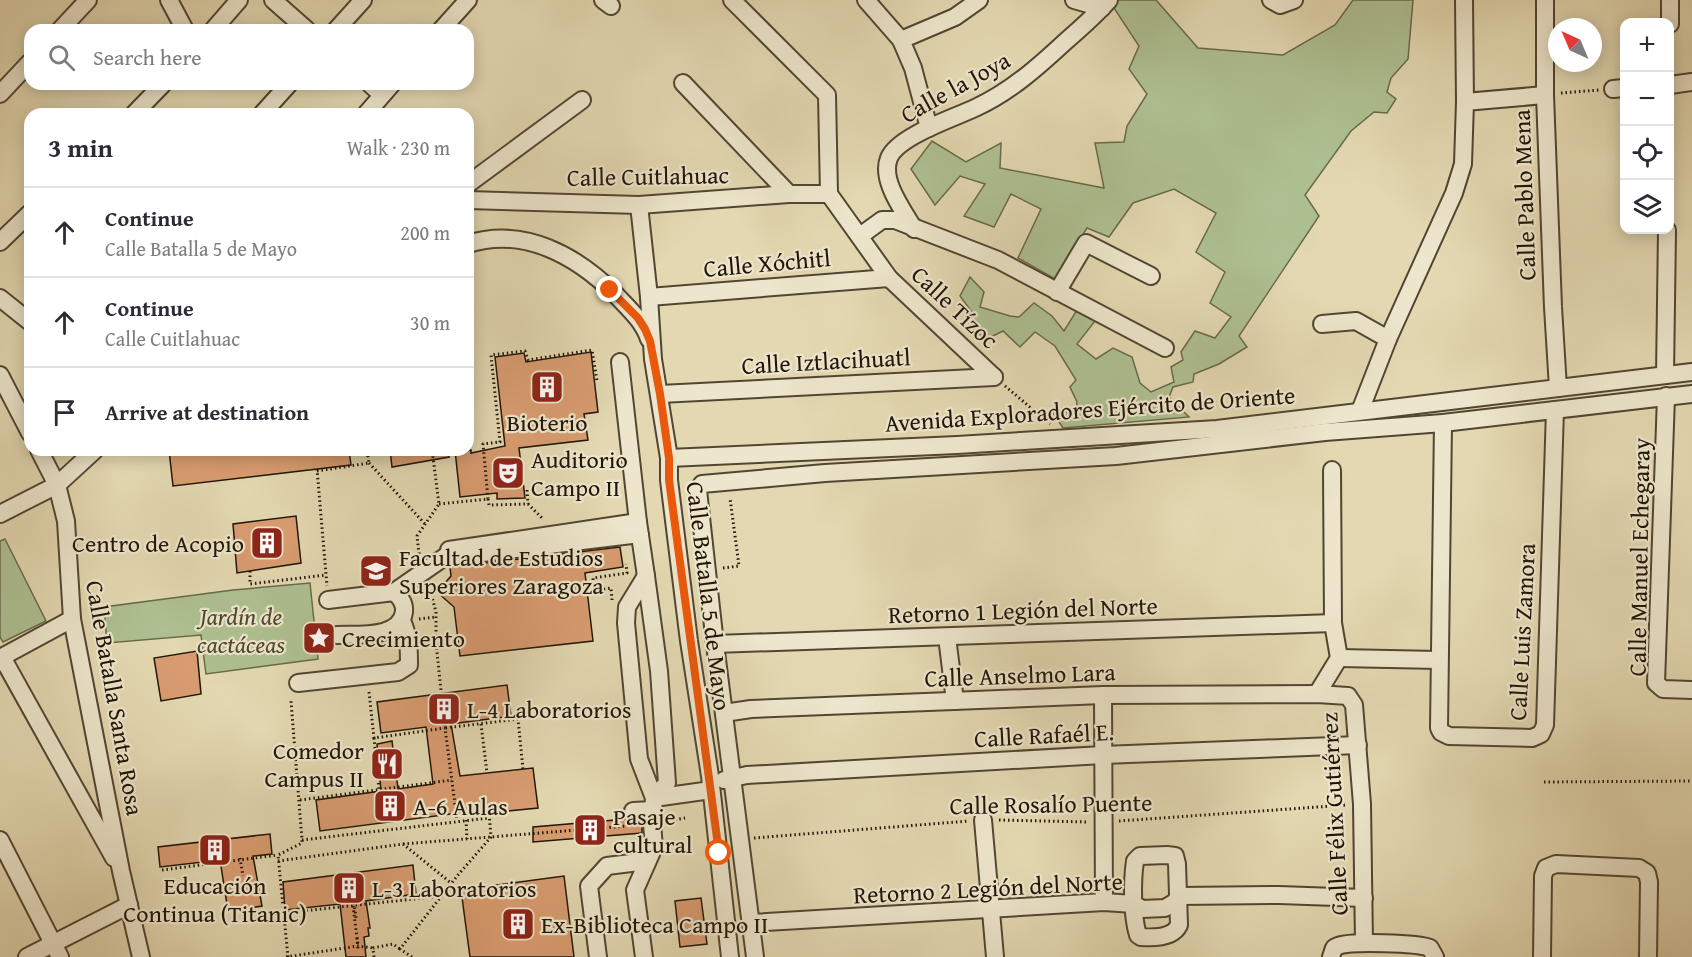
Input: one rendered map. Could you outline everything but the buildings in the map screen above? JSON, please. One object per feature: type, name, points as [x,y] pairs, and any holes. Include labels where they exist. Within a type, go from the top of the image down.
[{"type":"street","points":[[66,24],[88,0]]},
{"type":"street","points":[[169,0],[182,24]]},
{"type":"street","points":[[218,24],[239,0]]},
{"type":"street","points":[[273,0],[301,24]]},
{"type":"street","points":[[341,24],[363,0]]},
{"type":"street","points":[[446,24],[468,0]]},
{"type":"street","points":[[732,0],[827,95],[830,194]]},
{"type":"street","points":[[866,0],[901,40],[913,68],[929,128]]},
{"type":"street","points":[[901,40],[955,17],[979,0]]},
{"type":"street","name":"Calle la Joya","points":[[1074,0],[1106,4]]},
{"type":"street","points":[[1271,0],[1281,5],[1294,0]]},
{"type":"street","points":[[1360,411],[1388,339],[1454,193],[1462,164],[1465,102],[1464,0]]},
{"type":"street","name":"Calle Pablo Mena","points":[[1545,0],[1545,95],[1552,307],[1558,388]]},
{"type":"street","points":[[1670,0],[1670,18]]},
{"type":"street","name":"Calle la Joya","points":[[914,229],[897,200],[887,169],[889,157],[896,148],[929,128],[976,108],[1010,89],[1043,64],[1106,4]]},
{"type":"street","points":[[0,94],[24,68]]},
{"type":"street","points":[[1674,84],[1692,82]]},
{"type":"street","points":[[683,83],[789,194]]},
{"type":"street","points":[[142,108],[158,90]]},
{"type":"street","points":[[267,108],[284,90]]},
{"type":"street","points":[[369,108],[380,90]]},
{"type":"street","points":[[1465,102],[1545,95]]},
{"type":"street","points":[[474,180],[582,100]]},
{"type":"street","name":"Calle Cuitlahuac","points":[[474,200],[639,205],[789,194],[830,194]]},
{"type":"street","name":"Calle Tízoc","points":[[830,194],[889,278],[994,377]]},
{"type":"street","name":"Calle Batalla 5 de Mayo","points":[[639,205],[653,358],[669,458],[669,480],[689,641],[711,786],[730,957]]},
{"type":"street","points":[[0,242],[24,219]]},
{"type":"street","points":[[860,236],[882,220],[895,220],[998,260],[1165,348]]},
{"type":"street","points":[[1665,375],[1667,234]]},
{"type":"street","points":[[474,242],[482,239],[525,241],[546,246],[580,263],[638,318],[645,329],[653,358]]},
{"type":"street","points":[[1057,291],[1086,243],[1151,276]]},
{"type":"street","name":"Calle Xóchitl","points":[[649,297],[889,278]]},
{"type":"street","points":[[0,298],[24,317]]},
{"type":"street","points":[[1322,324],[1356,321],[1388,339]]},
{"type":"street","points":[[620,362],[639,528],[659,670],[667,783],[652,811]]},
{"type":"street","name":"Avenida Exploradores Ejército de Oriente","points":[[706,482],[1116,456],[1360,411],[1692,372]]},
{"type":"street","points":[[0,375],[24,421]]},
{"type":"street","name":"Calle Iztlacihuatl","points":[[660,394],[994,377]]},
{"type":"street","name":"Avenida Exploradores Ejército de Oriente","points":[[669,458],[1067,438],[1217,437],[1325,432],[1443,423],[1692,394]]},
{"type":"street","name":"Calle Manuel Echegaray","points":[[1666,396],[1656,683],[1663,689],[1692,690]]},
{"type":"street","name":"Calle Luis Zamora","points":[[1443,423],[1439,725],[1441,732],[1449,736],[1532,738],[1541,734],[1545,725],[1555,410]]},
{"type":"street","name":"Calle Batalla Santa Rosa","points":[[42,456],[57,485],[66,521],[72,620],[121,871],[141,957]]},
{"type":"street","points":[[0,514],[57,485],[88,456]]},
{"type":"street","points":[[1332,470],[1333,623],[1339,658],[1439,660]]},
{"type":"street","name":"Calle Batalla 5 de Mayo","points":[[706,482],[699,486],[698,490],[706,570],[755,957]]},
{"type":"street","points":[[328,600],[394,592],[449,554],[449,550],[558,533],[639,528]]},
{"type":"street","points":[[449,554],[450,557],[639,528]]},
{"type":"street","points":[[644,957],[635,890],[654,847],[652,811],[639,759],[626,623],[627,607],[646,576]]},
{"type":"street","points":[[298,683],[398,672],[409,665],[410,648],[402,621],[404,608],[400,597],[394,592]]},
{"type":"street","points":[[72,620],[1,658],[121,871]]},
{"type":"street","points":[[337,635],[380,632],[393,629],[402,621]]},
{"type":"street","name":"Retorno 1 Legión del Norte","points":[[715,644],[1333,623]]},
{"type":"street","points":[[947,637],[955,701]]},
{"type":"street","name":"Calle Félix Gutiérrez","points":[[1339,658],[1317,694],[1344,695],[1351,698],[1354,705],[1362,804],[1364,944]]},
{"type":"street","name":"Calle Anselmo Lara","points":[[724,713],[1103,695],[1317,694]]},
{"type":"street","points":[[1103,695],[1104,902]]},
{"type":"street","name":"Calle Rafaél E.","points":[[633,811],[652,811],[711,786],[747,775],[1103,755],[1358,744]]},
{"type":"street","points":[[983,820],[994,957]]},
{"type":"street","points":[[0,840],[57,951]]},
{"type":"street","points":[[1174,856],[1177,864],[1179,896],[1177,929],[1168,935],[1145,937],[1138,935],[1134,904],[1136,858],[1174,856]]},
{"type":"street","points":[[598,957],[589,886],[607,866],[647,861]]},
{"type":"street","points":[[1542,957],[1543,876],[1546,868],[1556,864],[1639,868],[1647,873],[1649,882],[1648,957]]},
{"type":"street","name":"Retorno 2 Legión del Norte","points":[[751,923],[1104,902],[1134,904],[1142,909],[1165,908],[1175,902],[1179,896],[1280,895],[1364,898]]},
{"type":"street","points":[[27,957],[57,951],[129,905]]},
{"type":"street","points":[[1332,953],[1342,944],[1421,945],[1433,953]]},
{"type":"path","points":[[1545,95],[1619,89]]},
{"type":"path","points":[[528,504],[489,505],[483,444],[500,442],[491,355],[525,351],[528,360],[592,350],[597,381]]},
{"type":"path","name":"Calle Tízoc","points":[[994,377],[1067,438]]},
{"type":"path","points":[[368,456],[369,463],[425,524]]},
{"type":"path","points":[[433,456],[440,504],[417,536],[436,612],[436,643],[445,729],[458,820]]},
{"type":"path","points":[[328,600],[317,470],[369,463]]},
{"type":"path","points":[[527,490],[528,504],[558,533]]},
{"type":"path","points":[[706,570],[739,566],[730,498]]},
{"type":"path","points":[[440,504],[488,499]]},
{"type":"path","points":[[250,571],[250,584],[326,575]]},
{"type":"path","points":[[369,692],[379,789]]},
{"type":"path","points":[[162,870],[278,855],[302,843],[291,701]]},
{"type":"path","points":[[374,738],[518,719],[523,769]]},
{"type":"path","points":[[481,724],[487,773]]},
{"type":"path","points":[[300,800],[452,780]]},
{"type":"path","points":[[1544,782],[1692,781]]},
{"type":"path","name":"Calle Rosalío Puente","points":[[741,841],[763,837],[983,820],[1103,822],[1362,804]]},
{"type":"path","points":[[279,861],[403,844],[491,837],[652,811],[685,818]]},
{"type":"path","points":[[400,949],[451,883],[491,837],[489,812]]},
{"type":"path","points":[[302,840],[489,818]]},
{"type":"path","points":[[466,819],[467,839]]},
{"type":"path","points":[[403,844],[451,883]]},
{"type":"path","points":[[278,855],[287,957],[393,944],[412,957]]},
{"type":"path","points":[[240,859],[243,876]]},
{"type":"path","points":[[284,914],[353,904],[441,896]]},
{"type":"path","points":[[353,904],[356,918]]},
{"type":"path","points":[[353,904],[358,948]]},
{"type":"path","points":[[357,938],[358,948]]},
{"type":"path","points":[[373,948],[374,957]]},
{"type":"green space","points":[[1118,0],[1156,0],[1198,48],[1283,55],[1335,25],[1353,0],[1413,0],[1408,59],[1391,78],[1387,92],[1396,99],[1387,113],[1374,112],[1351,131],[1305,195],[1319,216],[1239,336],[1247,347],[1219,364],[1194,374],[1193,382],[1173,387],[1169,397],[1189,417],[1063,428],[1053,413],[1076,411],[1077,402],[1070,387],[1076,380],[1055,346],[1035,332],[1020,347],[1003,331],[985,340],[969,323],[974,315],[960,296],[970,277],[984,292],[980,307],[1019,317],[1034,303],[1052,316],[1064,331],[1077,310],[1095,321],[1077,344],[1096,359],[1113,348],[1132,357],[1140,383],[1151,392],[1174,382],[1171,367],[1183,360],[1181,352],[1195,331],[1215,338],[1231,317],[1210,303],[1225,272],[1196,252],[1216,213],[1174,189],[1133,203],[1109,237],[1087,228],[1055,279],[1018,258],[1041,209],[1011,194],[994,227],[964,216],[985,184],[960,176],[935,205],[911,169],[932,141],[966,162],[1001,143],[1000,168],[1104,188],[1095,143],[1124,142],[1127,126],[1147,94],[1129,69],[1139,46],[1112,5]]},
{"type":"green space","points":[[5,539],[46,621],[3,642],[0,637],[0,541]]},
{"type":"green space","name":"Jardín de cactáceas","points":[[310,583],[318,659],[206,674],[201,635],[107,643],[104,607],[233,590]]},
{"type":"place","name":"Bioterio","points":[[547,387]]},
{"type":"place","name":"Auditorio Campo II","points":[[508,473]]},
{"type":"place","name":"Centro de Acopio","points":[[267,543]]},
{"type":"place","name":"Facultad de Estudios Superiores Zaragoza","points":[[376,571]]},
{"type":"place","name":"Crecimiento","points":[[319,638]]},
{"type":"place","name":"L-4 Laboratorios","points":[[444,709]]},
{"type":"place","name":"Comedor Campus II","points":[[387,764]]},
{"type":"place","name":"A-6 Aulas","points":[[390,806]]},
{"type":"place","name":"Pasaje cultural","points":[[590,830]]},
{"type":"place","name":"Educación Continua (Titanic)","points":[[215,850]]},
{"type":"place","name":"L-3 Laboratorios","points":[[349,888]]},
{"type":"place","name":"Ex-Biblioteca Campo II","points":[[518,924]]},
{"type":"route","points":[[610,290],[638,318],[650,341],[669,458],[669,480],[689,641],[710,776],[719,853]]}]
